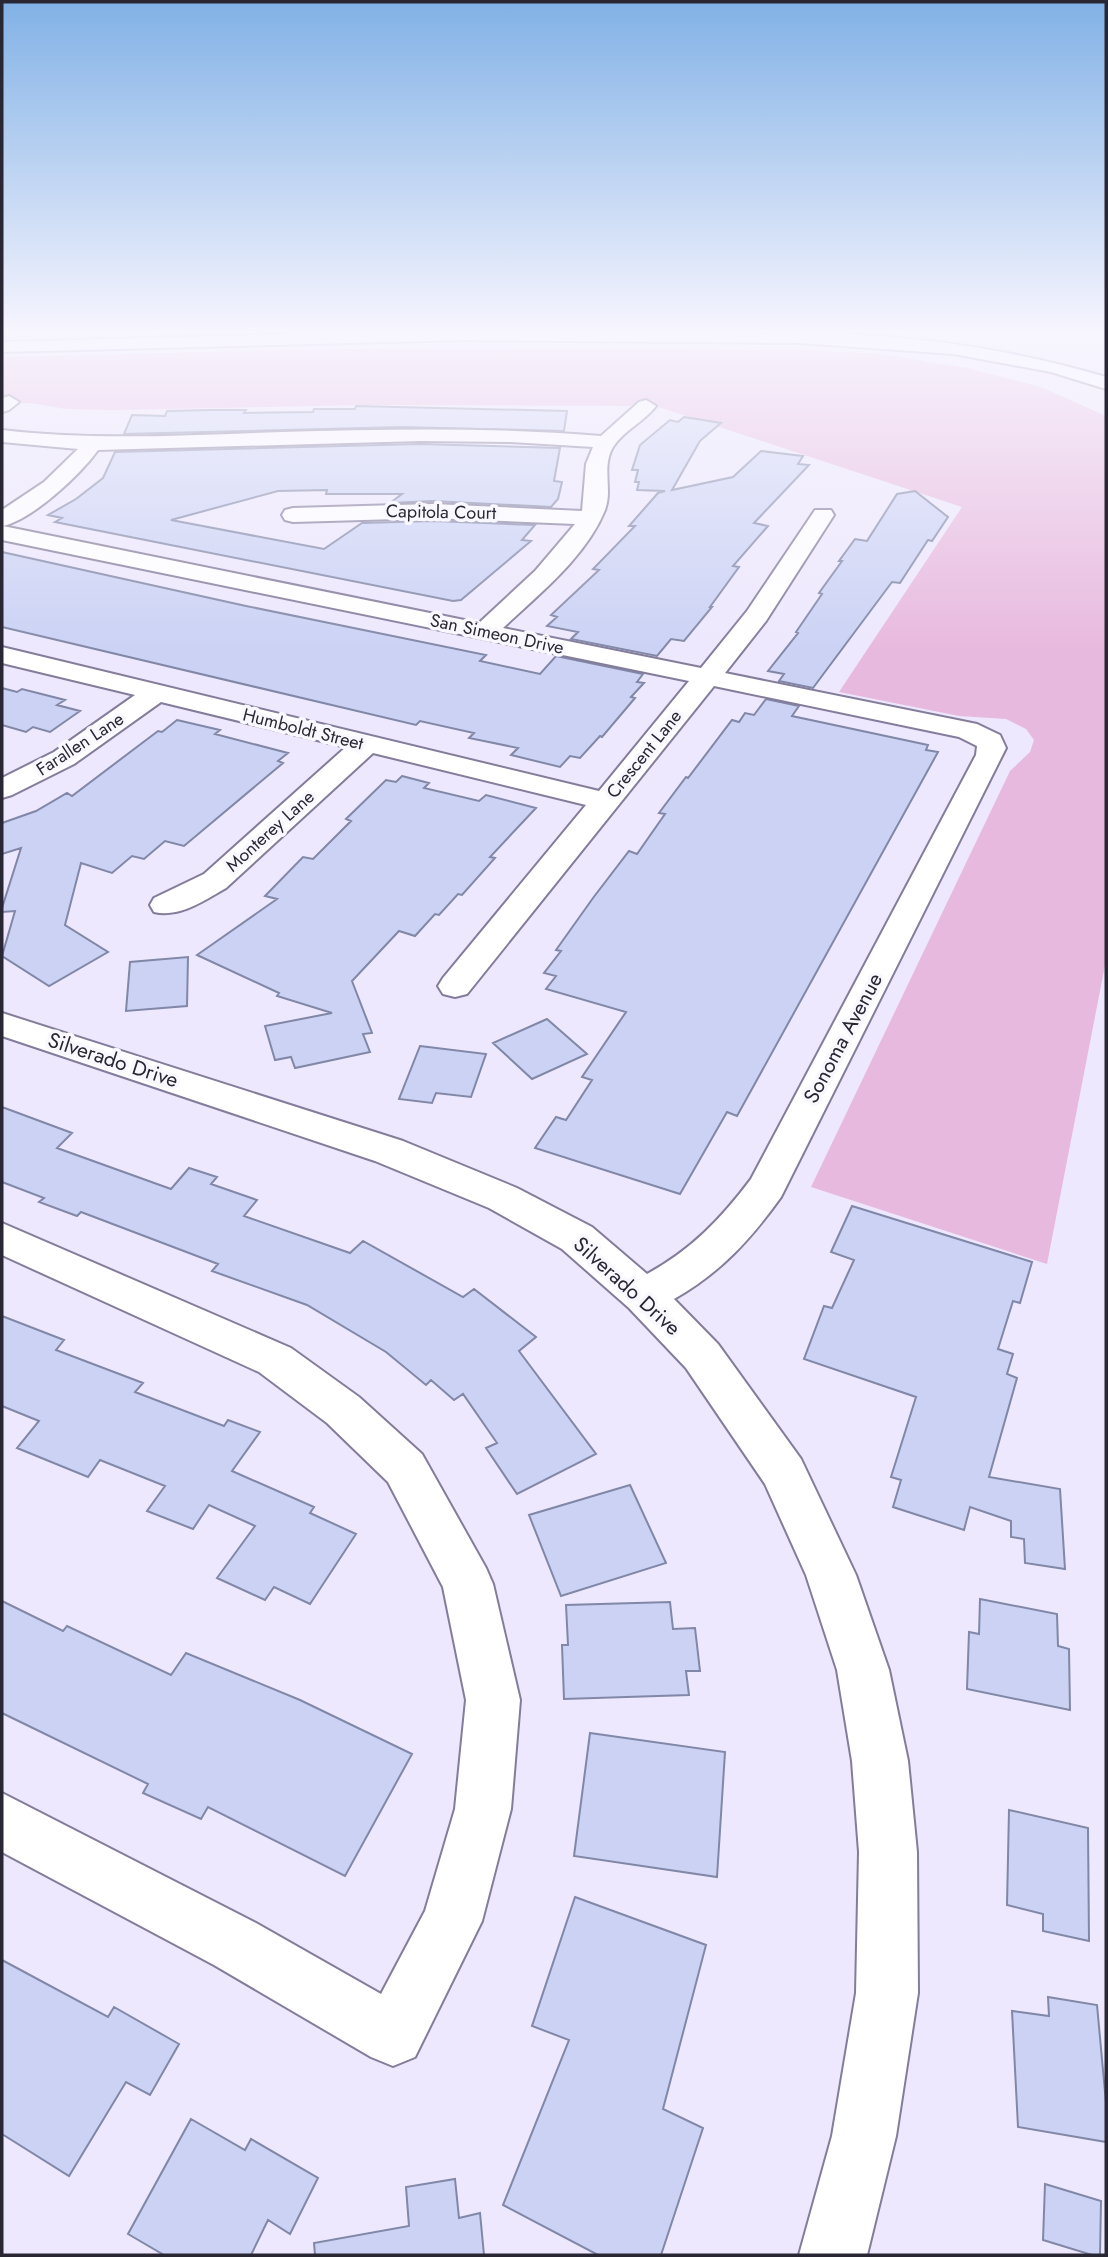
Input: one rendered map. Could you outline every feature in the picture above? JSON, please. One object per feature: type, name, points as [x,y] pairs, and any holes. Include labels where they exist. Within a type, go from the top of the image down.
[{"type":"main road","points":[[45,439],[93,443],[281,439]]},
{"type":"main road","points":[[564,439],[603,442]]},
{"type":"main road","points":[[485,631],[560,556],[589,518],[597,500],[595,468],[606,439]]},
{"type":"main road","points":[[2,520],[66,476],[81,461],[93,443]]},
{"type":"main road","name":"Capitola Court","points":[[293,514],[419,510],[589,518]]},
{"type":"main road","name":"Crescent Lane","points":[[455,986],[757,616],[823,515]]},
{"type":"main road","name":"San Simeon Drive","points":[[2,533],[967,730],[990,741]]},
{"type":"main road","name":"Humboldt Street","points":[[2,655],[605,801]]},
{"type":"main road","name":"Farallen Lane","points":[[2,789],[64,758],[156,693]]},
{"type":"main road","name":"Sonoma Avenue","points":[[644,1296],[693,1268],[742,1221],[767,1187],[990,755],[990,741]]},
{"type":"main road","name":"Monterey Lane","points":[[166,905],[215,881],[366,744]]},
{"type":"main road","name":"Silverado Drive","points":[[2,1024],[389,1151],[503,1198],[577,1238],[644,1296],[702,1356],[784,1473],[831,1575],[863,1670],[880,1761],[888,1852],[887,1993],[864,2136],[833,2255]]},
{"type":"main road","points":[[2,1238],[275,1360],[344,1410],[405,1468],[468,1584],[493,1700],[483,1809],[452,1921],[393,2035],[235,1944],[2,1821]]},
{"type":"shaded area","points":[[757,439],[1106,439],[1106,960],[1047,1264],[811,1187],[1010,771],[1030,752],[1034,740],[1026,729],[1006,719],[959,716],[839,692],[962,507]]},
{"type":"building","points":[[647,439],[702,439],[672,490],[733,477],[761,451],[803,456],[798,464],[809,465],[754,523],[768,526],[733,566],[739,567],[712,607],[684,641],[671,639],[657,656],[571,639],[578,632],[547,626],[557,617],[551,615],[599,570],[593,569],[635,526],[629,526],[658,493],[665,491],[637,490],[639,482],[635,482],[638,470],[632,470],[640,445]]},
{"type":"building","points":[[420,444],[560,448],[554,481],[562,482],[558,499],[551,507],[433,501],[390,503],[402,494],[326,494],[327,490],[278,491],[171,520],[324,549],[362,523],[433,521],[535,525],[522,540],[531,541],[461,600],[453,601],[55,522],[62,518],[48,515],[76,499],[103,478],[115,452]]},
{"type":"building","points":[[915,491],[948,517],[932,541],[928,540],[900,583],[892,582],[813,688],[779,681],[784,674],[768,671],[798,633],[796,632],[822,594],[819,593],[842,561],[839,561],[855,539],[867,541],[897,494]]},
{"type":"building","points":[[2,552],[486,655],[480,661],[540,674],[556,656],[643,674],[637,682],[644,683],[631,697],[635,698],[602,737],[600,736],[580,758],[570,756],[560,767],[511,755],[518,748],[469,738],[474,733],[420,721],[416,725],[2,627]]},
{"type":"building","points":[[2,688],[17,692],[22,689],[65,700],[57,705],[80,711],[50,732],[33,727],[26,732],[2,725]]},
{"type":"building","points":[[766,699],[799,706],[792,716],[928,745],[926,750],[938,752],[737,1116],[727,1112],[680,1194],[535,1148],[556,1117],[566,1120],[592,1080],[582,1077],[626,1012],[546,989],[556,976],[544,973],[561,951],[556,950],[593,898],[629,851],[637,854],[665,814],[659,813],[732,720],[739,722],[745,713],[754,715]]},
{"type":"building","points":[[177,720],[220,730],[215,734],[288,753],[278,761],[283,763],[184,846],[165,841],[144,859],[132,856],[112,873],[81,863],[65,925],[108,952],[49,986],[2,956],[15,911],[2,912],[2,908],[21,848],[2,854],[2,823],[36,811],[67,793],[72,796],[158,731],[162,732]]},
{"type":"building","points":[[402,776],[429,783],[424,788],[479,801],[486,795],[536,808],[490,857],[495,858],[462,895],[458,894],[439,915],[435,914],[415,936],[399,931],[352,981],[372,1033],[363,1034],[370,1052],[295,1068],[291,1057],[275,1060],[265,1026],[332,1013],[277,996],[279,993],[197,955],[277,899],[265,896],[303,857],[313,859],[351,821],[346,819],[386,780],[396,782]]},
{"type":"building","points":[[188,957],[187,1006],[126,1011],[130,962]]},
{"type":"building","points":[[547,1019],[587,1054],[532,1079],[493,1043]]},
{"type":"building","points":[[420,1046],[486,1054],[471,1097],[436,1093],[432,1103],[399,1099]]},
{"type":"building","points":[[2,1107],[72,1133],[57,1148],[171,1189],[189,1168],[217,1177],[211,1184],[257,1200],[244,1216],[350,1253],[363,1241],[463,1297],[474,1289],[536,1337],[519,1351],[596,1454],[517,1494],[486,1448],[497,1443],[463,1394],[454,1400],[431,1380],[426,1385],[386,1352],[307,1305],[212,1271],[218,1264],[81,1212],[77,1216],[39,1202],[44,1198],[2,1182]]},
{"type":"building","points":[[852,1206],[1032,1262],[1020,1303],[1013,1301],[998,1349],[1013,1354],[1007,1374],[1017,1378],[989,1477],[1060,1489],[1065,1569],[1025,1563],[1024,1539],[1011,1537],[1011,1521],[970,1507],[964,1530],[893,1507],[901,1480],[891,1477],[916,1397],[804,1359],[824,1306],[832,1308],[854,1260],[831,1252]]},
{"type":"building","points":[[2,1316],[64,1340],[56,1350],[143,1383],[135,1392],[224,1426],[228,1420],[260,1432],[232,1471],[314,1507],[310,1513],[356,1534],[310,1604],[274,1587],[265,1600],[217,1578],[255,1526],[209,1505],[193,1529],[147,1511],[165,1486],[100,1460],[88,1477],[17,1448],[39,1421],[2,1406]]},
{"type":"building","points":[[630,1485],[666,1563],[561,1596],[529,1515]]},
{"type":"building","points":[[980,1599],[1057,1614],[1058,1646],[1069,1649],[1070,1710],[967,1689],[969,1632],[979,1634]]},
{"type":"building","points":[[2,1601],[63,1631],[67,1626],[171,1675],[186,1653],[300,1700],[412,1754],[345,1876],[208,1807],[201,1819],[143,1793],[148,1784],[2,1713]]},
{"type":"building","points":[[670,1602],[673,1629],[695,1628],[700,1671],[686,1671],[689,1695],[564,1699],[562,1645],[568,1645],[566,1605]]},
{"type":"building","points":[[590,1733],[725,1752],[717,1877],[574,1856]]},
{"type":"building","points":[[1009,1810],[1088,1828],[1089,1941],[1043,1931],[1043,1914],[1007,1905]]},
{"type":"building","points":[[575,1897],[706,1945],[663,2109],[703,2128],[661,2255],[598,2255],[503,2205],[569,2040],[532,2026]]},
{"type":"building","points":[[2,1960],[108,2017],[114,2007],[179,2044],[150,2095],[126,2082],[69,2176],[2,2134]]},
{"type":"building","points":[[1048,1997],[1097,2005],[1106,2103],[1106,2142],[1018,2127],[1012,2011],[1049,2016]]},
{"type":"building","points":[[191,2119],[245,2150],[251,2139],[318,2178],[290,2234],[268,2220],[251,2255],[164,2255],[128,2234]]},
{"type":"building","points":[[455,2179],[459,2218],[480,2213],[484,2255],[315,2255],[314,2243],[409,2226],[406,2187]]},
{"type":"building","points":[[1045,2184],[1101,2201],[1100,2255],[1043,2240]]}]
